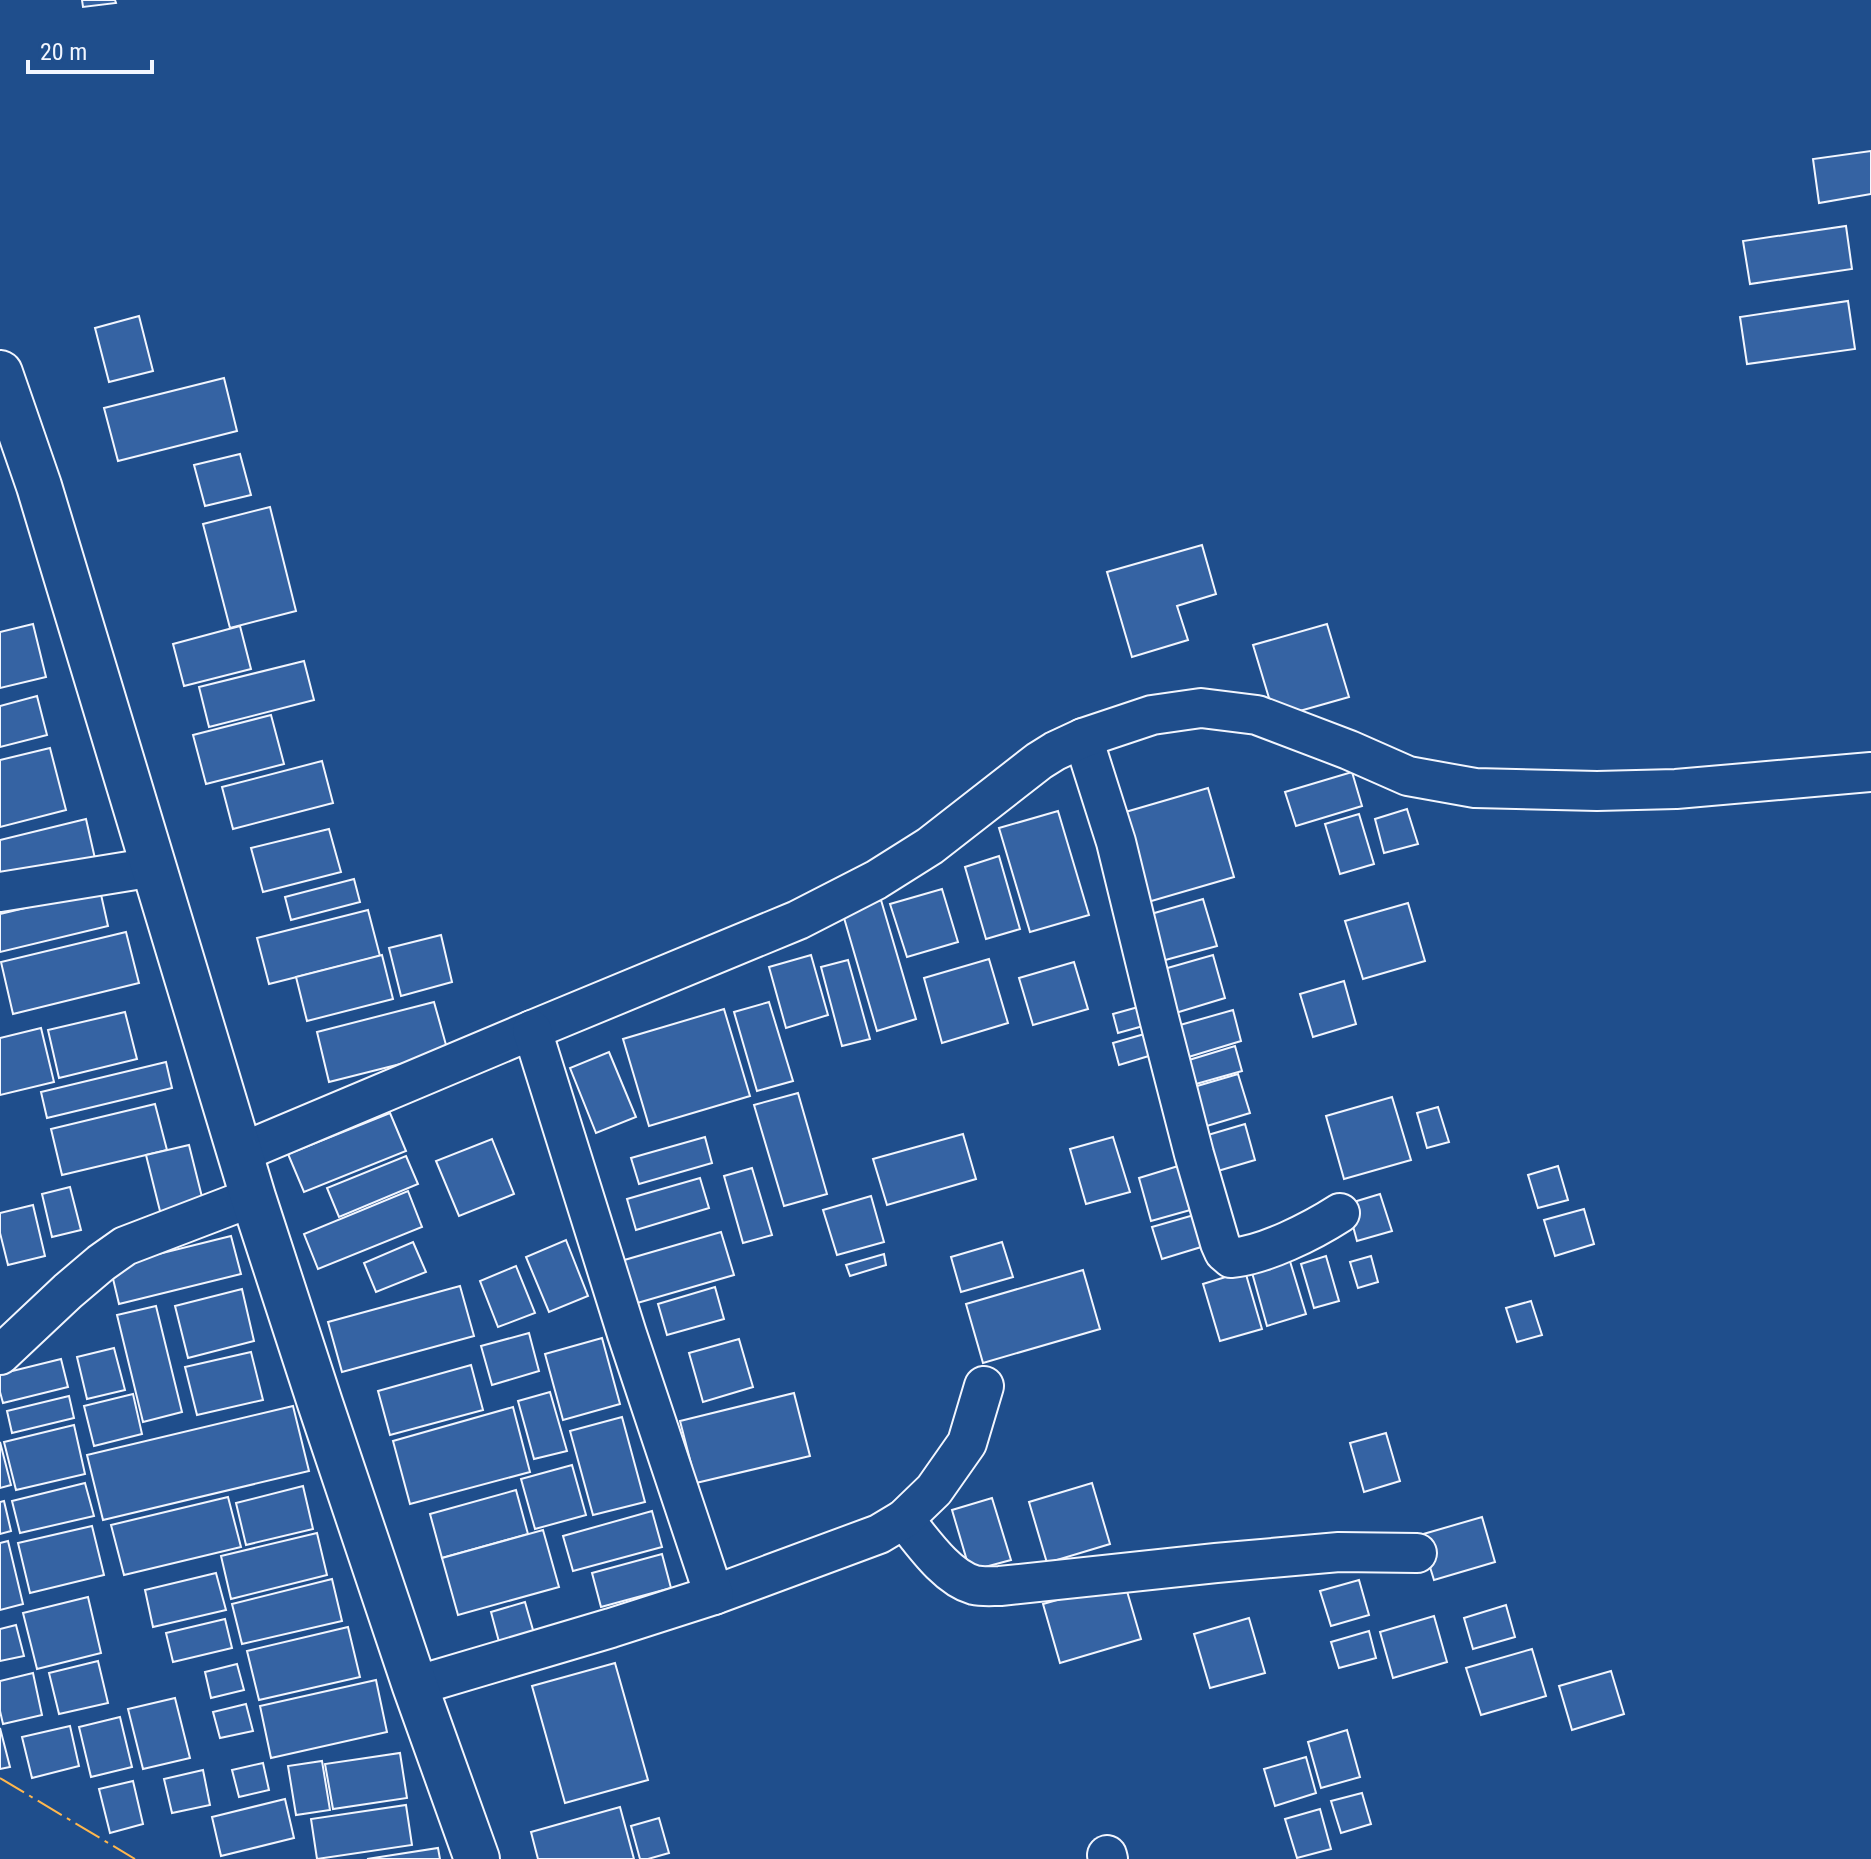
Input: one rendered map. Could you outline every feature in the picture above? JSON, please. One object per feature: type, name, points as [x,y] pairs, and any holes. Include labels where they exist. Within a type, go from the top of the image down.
[{"type":"main road","points":[[0,373],[39,486],[253,1197],[415,1686],[477,1859]]},
{"type":"street","points":[[240,1153],[798,920],[876,880],[930,846],[1055,751],[1083,738],[1152,715],[1201,708],[1257,715],[1408,776],[1475,788],[1676,789],[1871,772]]},
{"type":"street","points":[[1083,738],[1116,842],[1186,1124],[1224,1252],[1231,1258],[1245,1257],[1322,1225],[1340,1213]]},
{"type":"street","points":[[0,892],[154,867]]},
{"type":"street","points":[[532,1030],[627,1334],[714,1595]]},
{"type":"street","points":[[0,1355],[68,1291],[125,1246],[253,1197]]},
{"type":"street","points":[[415,1686],[714,1595],[879,1534],[904,1519],[934,1490],[967,1443],[984,1386]]},
{"type":"street","points":[[904,1519],[947,1568],[977,1586],[1339,1552],[1417,1553]]},
{"type":"building","points":[[82,0],[115,0],[116,3],[83,7]]},
{"type":"building","points":[[1871,151],[1871,194],[1819,203],[1813,159]]},
{"type":"building","points":[[1846,226],[1852,269],[1750,284],[1743,241]]},
{"type":"building","points":[[1848,301],[1855,349],[1747,364],[1740,317]]},
{"type":"building","points":[[139,316],[153,371],[109,382],[95,328]]},
{"type":"building","points":[[224,378],[237,431],[118,461],[104,408]]},
{"type":"building","points":[[240,454],[251,495],[205,506],[194,465]]},
{"type":"building","points":[[270,507],[296,611],[230,628],[203,524]]},
{"type":"building","points":[[1202,545],[1216,594],[1177,606],[1188,640],[1132,657],[1107,572]]},
{"type":"building","points":[[33,624],[46,677],[0,688],[0,632]]},
{"type":"building","points":[[1327,624],[1349,697],[1275,718],[1253,645]]},
{"type":"building","points":[[240,626],[251,669],[184,686],[173,644]]},
{"type":"building","points":[[304,661],[314,700],[209,727],[199,687]]},
{"type":"building","points":[[37,696],[47,735],[0,747],[0,706]]},
{"type":"building","points":[[271,715],[284,764],[206,784],[193,735]]},
{"type":"building","points":[[50,748],[66,810],[0,827],[0,760]]},
{"type":"building","points":[[322,761],[333,803],[233,829],[222,787]]},
{"type":"building","points":[[1352,772],[1362,806],[1296,826],[1285,792]]},
{"type":"building","points":[[1208,788],[1234,877],[1148,902],[1122,813]]},
{"type":"building","points":[[1407,809],[1418,844],[1384,853],[1375,819]]},
{"type":"building","points":[[1058,811],[1089,915],[1030,932],[999,828]]},
{"type":"building","points":[[1359,814],[1374,864],[1340,874],[1325,824]]},
{"type":"building","points":[[86,819],[96,863],[0,886],[0,840]]},
{"type":"building","points":[[329,829],[341,872],[263,892],[251,848]]},
{"type":"building","points":[[999,856],[1020,929],[986,939],[965,867]]},
{"type":"building","points":[[354,879],[360,902],[291,920],[285,897]]},
{"type":"building","points":[[942,889],[958,942],[907,957],[890,904]]},
{"type":"building","points":[[100,890],[108,926],[0,952],[0,914]]},
{"type":"building","points":[[1203,899],[1217,946],[1158,962],[1144,916]]},
{"type":"building","points":[[881,900],[916,1019],[877,1031],[842,911]]},
{"type":"building","points":[[1408,903],[1425,961],[1363,979],[1345,921]]},
{"type":"building","points":[[368,910],[380,956],[269,984],[257,938]]},
{"type":"building","points":[[126,932],[139,983],[13,1014],[1,962]]},
{"type":"building","points":[[441,935],[452,982],[401,996],[389,948]]},
{"type":"building","points":[[382,955],[393,999],[307,1021],[296,977]]},
{"type":"building","points":[[811,955],[828,1015],[786,1028],[769,967]]},
{"type":"building","points":[[1213,955],[1225,998],[1169,1015],[1157,971]]},
{"type":"building","points":[[989,959],[1008,1023],[942,1043],[924,978]]},
{"type":"building","points":[[848,960],[870,1039],[842,1046],[821,967]]},
{"type":"building","points":[[1074,962],[1088,1009],[1033,1025],[1019,978]]},
{"type":"building","points":[[1344,981],[1356,1024],[1313,1037],[1300,994]]},
{"type":"building","points":[[434,1002],[448,1052],[329,1082],[317,1032]]},
{"type":"building","points":[[769,1002],[793,1081],[757,1091],[734,1012]]},
{"type":"building","points":[[1149,1004],[1154,1023],[1118,1033],[1113,1014]]},
{"type":"building","points":[[724,1009],[750,1096],[649,1126],[623,1039]]},
{"type":"building","points":[[1233,1010],[1241,1041],[1182,1059],[1173,1027]]},
{"type":"building","points":[[125,1012],[137,1059],[59,1078],[48,1030]]},
{"type":"building","points":[[41,1028],[54,1082],[0,1095],[0,1038]]},
{"type":"building","points":[[1155,1031],[1162,1052],[1119,1065],[1113,1043]]},
{"type":"building","points":[[1235,1046],[1242,1071],[1196,1084],[1189,1060]]},
{"type":"building","points":[[609,1052],[636,1117],[596,1133],[570,1068]]},
{"type":"building","points":[[166,1062],[172,1088],[47,1118],[41,1092]]},
{"type":"building","points":[[1238,1074],[1250,1113],[1197,1129],[1187,1089]]},
{"type":"building","points":[[798,1093],[827,1194],[784,1206],[754,1105]]},
{"type":"building","points":[[1392,1097],[1411,1160],[1344,1179],[1326,1116]]},
{"type":"building","points":[[155,1104],[167,1150],[62,1175],[51,1129]]},
{"type":"building","points":[[1438,1107],[1449,1142],[1427,1148],[1417,1113]]},
{"type":"building","points":[[390,1113],[406,1151],[304,1192],[288,1154]]},
{"type":"building","points":[[1245,1124],[1255,1160],[1201,1176],[1191,1140]]},
{"type":"building","points":[[963,1134],[976,1179],[887,1205],[873,1159]]},
{"type":"building","points":[[705,1137],[712,1163],[639,1184],[631,1158]]},
{"type":"building","points":[[1113,1137],[1130,1192],[1086,1204],[1070,1149]]},
{"type":"building","points":[[492,1139],[514,1194],[459,1216],[436,1161]]},
{"type":"building","points":[[189,1145],[205,1209],[162,1219],[146,1155]]},
{"type":"building","points":[[406,1156],[418,1184],[339,1217],[327,1188]]},
{"type":"building","points":[[1188,1163],[1201,1207],[1151,1221],[1139,1178]]},
{"type":"building","points":[[1558,1166],[1568,1200],[1538,1208],[1528,1175]]},
{"type":"building","points":[[752,1168],[772,1235],[743,1243],[724,1176]]},
{"type":"building","points":[[700,1178],[709,1208],[636,1230],[627,1199]]},
{"type":"building","points":[[70,1187],[81,1230],[52,1237],[42,1194]]},
{"type":"building","points":[[408,1191],[422,1227],[318,1269],[304,1234]]},
{"type":"building","points":[[1380,1194],[1392,1231],[1357,1241],[1347,1204]]},
{"type":"building","points":[[871,1196],[884,1242],[837,1255],[823,1210]]},
{"type":"building","points":[[33,1205],[45,1256],[8,1265],[0,1233],[0,1213]]},
{"type":"building","points":[[1584,1209],[1594,1244],[1555,1256],[1544,1220]]},
{"type":"building","points":[[1201,1213],[1211,1244],[1162,1259],[1152,1227]]},
{"type":"building","points":[[721,1232],[734,1275],[627,1306],[614,1263]]},
{"type":"building","points":[[231,1236],[241,1274],[119,1304],[110,1266]]},
{"type":"building","points":[[566,1240],[588,1296],[549,1312],[526,1257]]},
{"type":"building","points":[[413,1242],[426,1272],[376,1292],[364,1263]]},
{"type":"building","points":[[1002,1242],[1013,1277],[961,1292],[951,1257]]},
{"type":"building","points":[[884,1254],[886,1265],[850,1276],[846,1265]]},
{"type":"building","points":[[1326,1256],[1339,1301],[1314,1308],[1301,1264]]},
{"type":"building","points":[[1371,1256],[1378,1282],[1358,1288],[1350,1262]]},
{"type":"building","points":[[1289,1258],[1306,1314],[1267,1326],[1251,1269]]},
{"type":"building","points":[[516,1266],[535,1313],[498,1327],[480,1281]]},
{"type":"building","points":[[1083,1270],[1100,1329],[983,1363],[966,1304]]},
{"type":"building","points":[[1245,1271],[1262,1329],[1220,1341],[1203,1284]]},
{"type":"building","points":[[460,1286],[474,1336],[342,1372],[328,1322]]},
{"type":"building","points":[[715,1287],[724,1319],[667,1335],[658,1304]]},
{"type":"building","points":[[242,1289],[254,1341],[188,1358],[175,1306]]},
{"type":"building","points":[[1531,1301],[1542,1335],[1517,1342],[1506,1308]]},
{"type":"building","points":[[156,1306],[182,1412],[143,1422],[117,1315]]},
{"type":"building","points":[[529,1333],[539,1371],[492,1385],[481,1346]]},
{"type":"building","points":[[602,1338],[620,1404],[563,1420],[545,1354]]},
{"type":"building","points":[[739,1339],[753,1387],[703,1402],[689,1353]]},
{"type":"building","points":[[114,1348],[125,1390],[87,1399],[77,1357]]},
{"type":"building","points":[[251,1352],[263,1400],[197,1415],[185,1367]]},
{"type":"building","points":[[61,1359],[68,1387],[3,1403],[0,1374]]},
{"type":"building","points":[[471,1365],[483,1410],[390,1435],[378,1391]]},
{"type":"building","points":[[550,1392],[567,1451],[534,1459],[518,1401]]},
{"type":"building","points":[[794,1393],[810,1456],[696,1483],[680,1421]]},
{"type":"building","points":[[133,1394],[142,1434],[94,1446],[84,1406]]},
{"type":"building","points":[[69,1396],[74,1418],[12,1433],[7,1411]]},
{"type":"building","points":[[293,1406],[309,1471],[103,1520],[87,1455]]},
{"type":"building","points":[[513,1407],[530,1472],[410,1504],[393,1441]]},
{"type":"building","points":[[622,1417],[645,1502],[593,1515],[570,1431]]},
{"type":"building","points":[[74,1425],[85,1474],[16,1490],[4,1442]]},
{"type":"building","points":[[1386,1433],[1400,1481],[1364,1492],[1350,1443]]},
{"type":"building","points":[[0,1442],[11,1485],[0,1488]]},
{"type":"building","points":[[572,1465],[586,1515],[535,1529],[521,1479]]},
{"type":"building","points":[[85,1483],[94,1516],[20,1533],[12,1501]]},
{"type":"building","points":[[1092,1483],[1110,1544],[1047,1563],[1029,1502]]},
{"type":"building","points":[[303,1486],[313,1529],[246,1545],[236,1503]]},
{"type":"building","points":[[516,1490],[528,1534],[442,1558],[430,1514]]},
{"type":"building","points":[[228,1497],[241,1547],[124,1575],[111,1525]]},
{"type":"building","points":[[992,1498],[1011,1560],[970,1571],[952,1510]]},
{"type":"building","points":[[4,1501],[11,1531],[0,1534],[0,1502]]},
{"type":"building","points":[[652,1511],[662,1547],[573,1571],[563,1536]]},
{"type":"building","points":[[1482,1517],[1495,1562],[1434,1580],[1420,1535]]},
{"type":"building","points":[[92,1526],[104,1575],[30,1593],[18,1543]]},
{"type":"building","points":[[543,1530],[559,1587],[458,1615],[442,1558]]},
{"type":"building","points":[[317,1533],[327,1575],[231,1599],[221,1556]]},
{"type":"building","points":[[8,1541],[23,1604],[0,1610],[0,1543]]},
{"type":"building","points":[[662,1554],[671,1588],[601,1607],[592,1573]]},
{"type":"building","points":[[216,1573],[226,1610],[153,1627],[145,1590]]},
{"type":"building","points":[[332,1579],[342,1621],[242,1644],[232,1604]]},
{"type":"building","points":[[1359,1580],[1369,1615],[1331,1626],[1320,1591]]},
{"type":"building","points":[[1124,1581],[1141,1639],[1060,1663],[1043,1604]]},
{"type":"building","points":[[88,1597],[101,1653],[37,1669],[23,1613]]},
{"type":"building","points":[[525,1602],[537,1644],[502,1653],[491,1612]]},
{"type":"building","points":[[1506,1605],[1515,1637],[1473,1649],[1464,1618]]},
{"type":"building","points":[[1434,1616],[1447,1662],[1393,1678],[1380,1632]]},
{"type":"building","points":[[1249,1618],[1265,1673],[1210,1688],[1194,1634]]},
{"type":"building","points":[[225,1619],[232,1648],[173,1662],[166,1633]]},
{"type":"building","points":[[16,1625],[24,1656],[0,1661],[0,1629]]},
{"type":"building","points":[[348,1627],[360,1677],[259,1700],[247,1651]]},
{"type":"building","points":[[1369,1631],[1376,1658],[1339,1668],[1331,1642]]},
{"type":"building","points":[[1532,1649],[1546,1696],[1481,1715],[1466,1668]]},
{"type":"building","points":[[98,1661],[108,1703],[59,1714],[49,1673]]},
{"type":"building","points":[[615,1663],[648,1780],[565,1803],[532,1686]]},
{"type":"building","points":[[237,1664],[244,1690],[211,1698],[205,1672]]},
{"type":"building","points":[[1611,1671],[1624,1714],[1572,1730],[1559,1686]]},
{"type":"building","points":[[33,1673],[42,1715],[3,1724],[0,1681]]},
{"type":"building","points":[[376,1680],[387,1732],[271,1758],[260,1706]]},
{"type":"building","points":[[175,1698],[190,1758],[143,1769],[128,1709]]},
{"type":"building","points":[[246,1704],[253,1731],[220,1738],[213,1712]]},
{"type":"building","points":[[120,1717],[132,1767],[91,1777],[79,1727]]},
{"type":"building","points":[[70,1726],[79,1766],[32,1778],[22,1737]]},
{"type":"building","points":[[0,1728],[10,1767],[0,1769]]},
{"type":"building","points":[[1347,1730],[1360,1777],[1321,1788],[1308,1742]]},
{"type":"building","points":[[400,1753],[407,1798],[333,1809],[325,1764]]},
{"type":"building","points":[[1306,1757],[1316,1793],[1275,1806],[1264,1769]]},
{"type":"building","points":[[322,1761],[330,1810],[296,1815],[288,1766]]},
{"type":"building","points":[[263,1763],[269,1790],[239,1797],[232,1770]]},
{"type":"building","points":[[203,1770],[210,1805],[172,1813],[164,1779]]},
{"type":"building","points":[[133,1781],[143,1824],[110,1833],[99,1789]]},
{"type":"building","points":[[1362,1793],[1371,1824],[1341,1833],[1331,1801]]},
{"type":"building","points":[[285,1799],[294,1838],[221,1856],[212,1817]]},
{"type":"building","points":[[406,1805],[412,1845],[317,1859],[311,1819]]},
{"type":"building","points":[[620,1807],[634,1859],[538,1859],[531,1832]]},
{"type":"building","points":[[1320,1809],[1331,1849],[1297,1858],[1285,1819]]},
{"type":"building","points":[[659,1818],[669,1853],[640,1859],[631,1826]]},
{"type":"building","points":[[438,1848],[440,1859],[367,1859]]},
{"type":"power","points":[[0,1778],[135,1859]]}]
